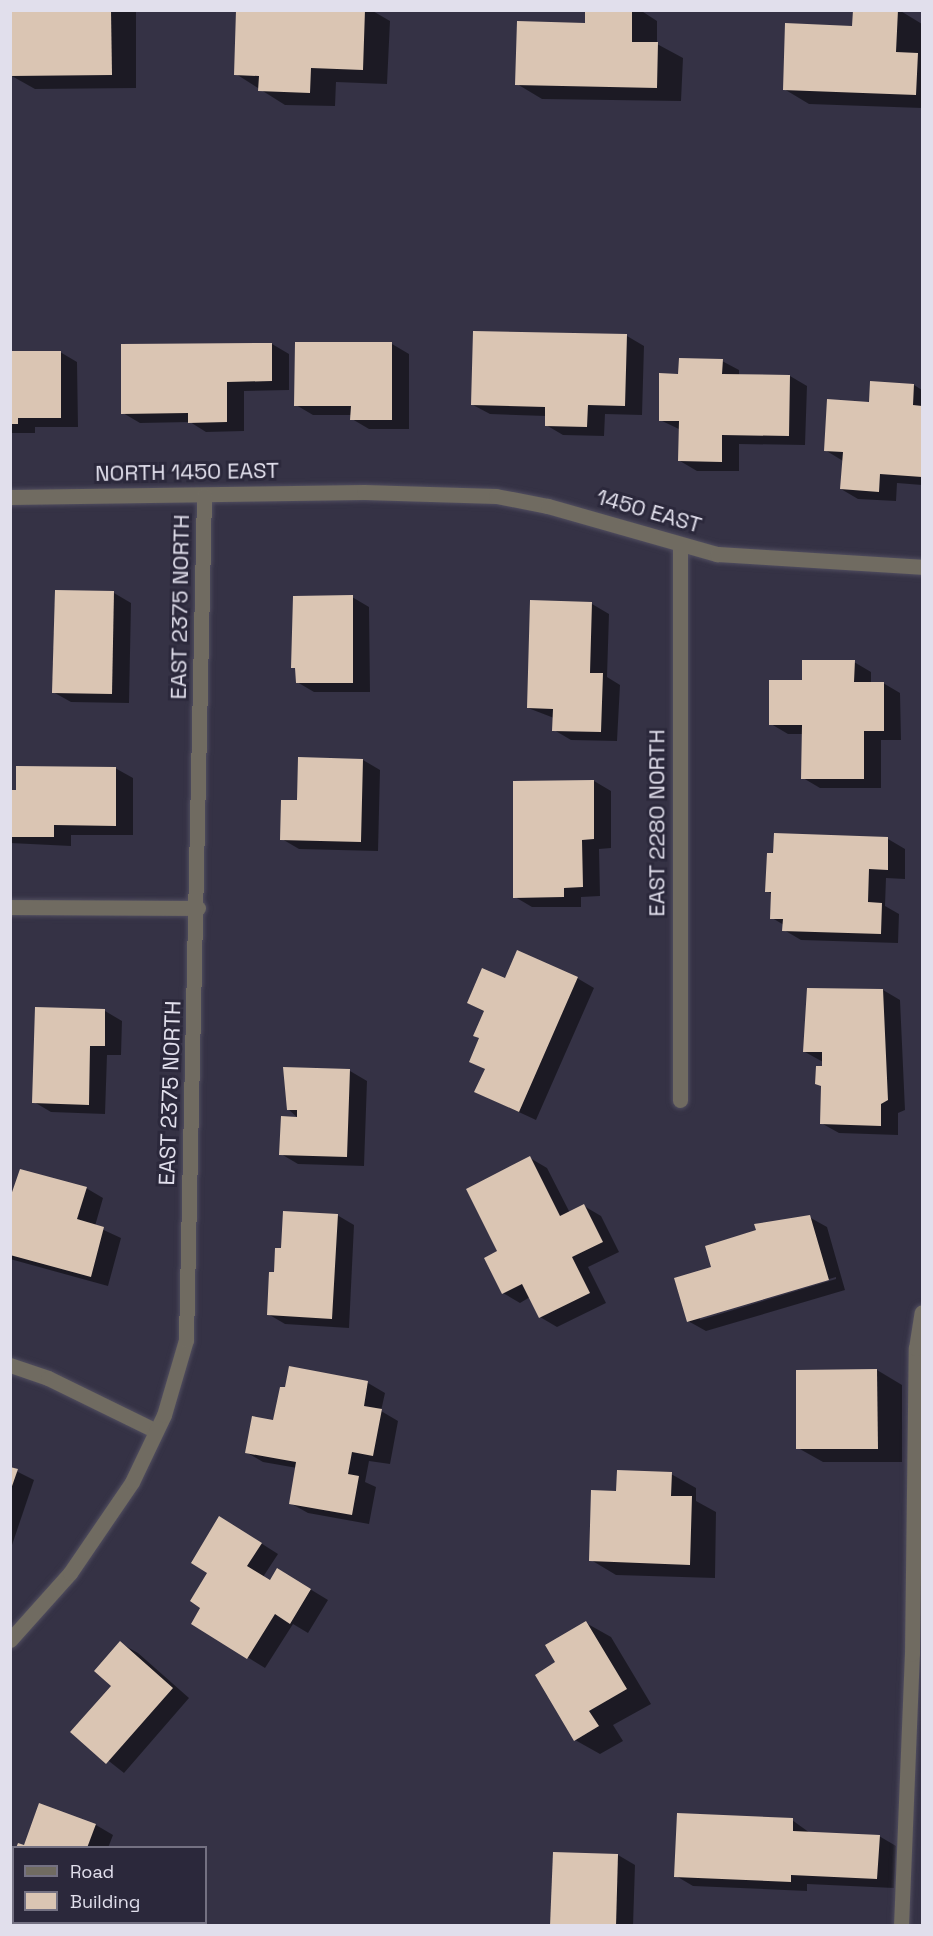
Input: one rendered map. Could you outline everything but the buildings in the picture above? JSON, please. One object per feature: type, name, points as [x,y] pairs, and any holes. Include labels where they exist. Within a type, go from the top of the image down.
[{"type":"street","name":"NORTH 1450 EAST","points":[[10,497],[364,492]]},
{"type":"street","name":"1450 EAST","points":[[364,492],[496,496],[548,506],[717,554],[922,567]]},
{"type":"street","name":"EAST 2375 NORTH","points":[[10,1640],[104,1528],[156,1431],[186,1340],[198,908],[204,495]]},
{"type":"street","name":"EAST 2280 NORTH","points":[[680,545],[680,1100]]},
{"type":"street","points":[[10,907],[198,908]]},
{"type":"street","points":[[901,1926],[913,1631],[916,1348],[922,1312]]},
{"type":"street","points":[[10,1365],[48,1378],[156,1431]]}]
